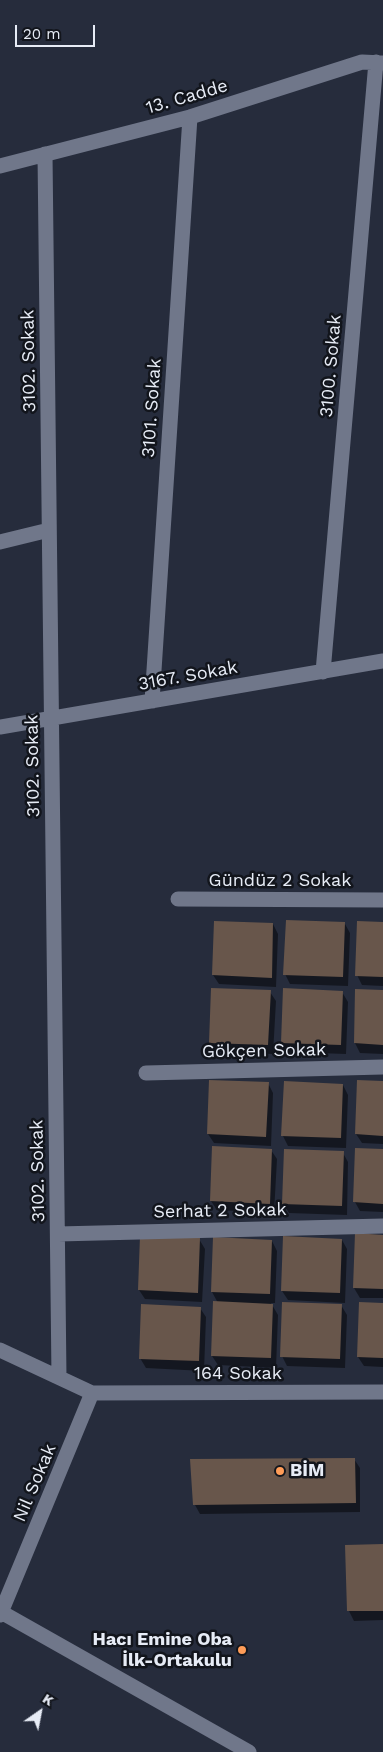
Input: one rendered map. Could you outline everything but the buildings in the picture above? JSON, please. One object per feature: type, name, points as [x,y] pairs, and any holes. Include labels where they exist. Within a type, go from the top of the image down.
[{"type":"street","name":"13. Cadde","points":[[0,166],[190,117],[362,62],[380,63]]},
{"type":"street","name":"3100. Sokak","points":[[323,672],[380,63]]},
{"type":"street","name":"3101. Sokak","points":[[152,701],[190,117]]},
{"type":"street","name":"3102. Sokak","points":[[45,154],[59,1377]]},
{"type":"street","points":[[0,542],[49,530]]},
{"type":"street","name":"3167. Sokak","points":[[0,727],[383,661]]},
{"type":"street","name":"Gündüz 2 Sokak","points":[[178,899],[383,900]]},
{"type":"street","name":"Gökçen Sokak","points":[[146,1072],[383,1067]]},
{"type":"street","name":"Serhat 2 Sokak","points":[[58,1234],[383,1226]]},
{"type":"street","points":[[0,1350],[92,1393]]},
{"type":"street","name":"164 Sokak","points":[[92,1393],[383,1392]]},
{"type":"street","name":"Nil Sokak","points":[[1,1614],[92,1393]]},
{"type":"street","points":[[1,1614],[249,1752]]},
{"type":"place","name":"BİM","points":[[280,1471]]},
{"type":"place","name":"Hacı Emine Oba İlk-Ortakulu","points":[[242,1650]]}]
